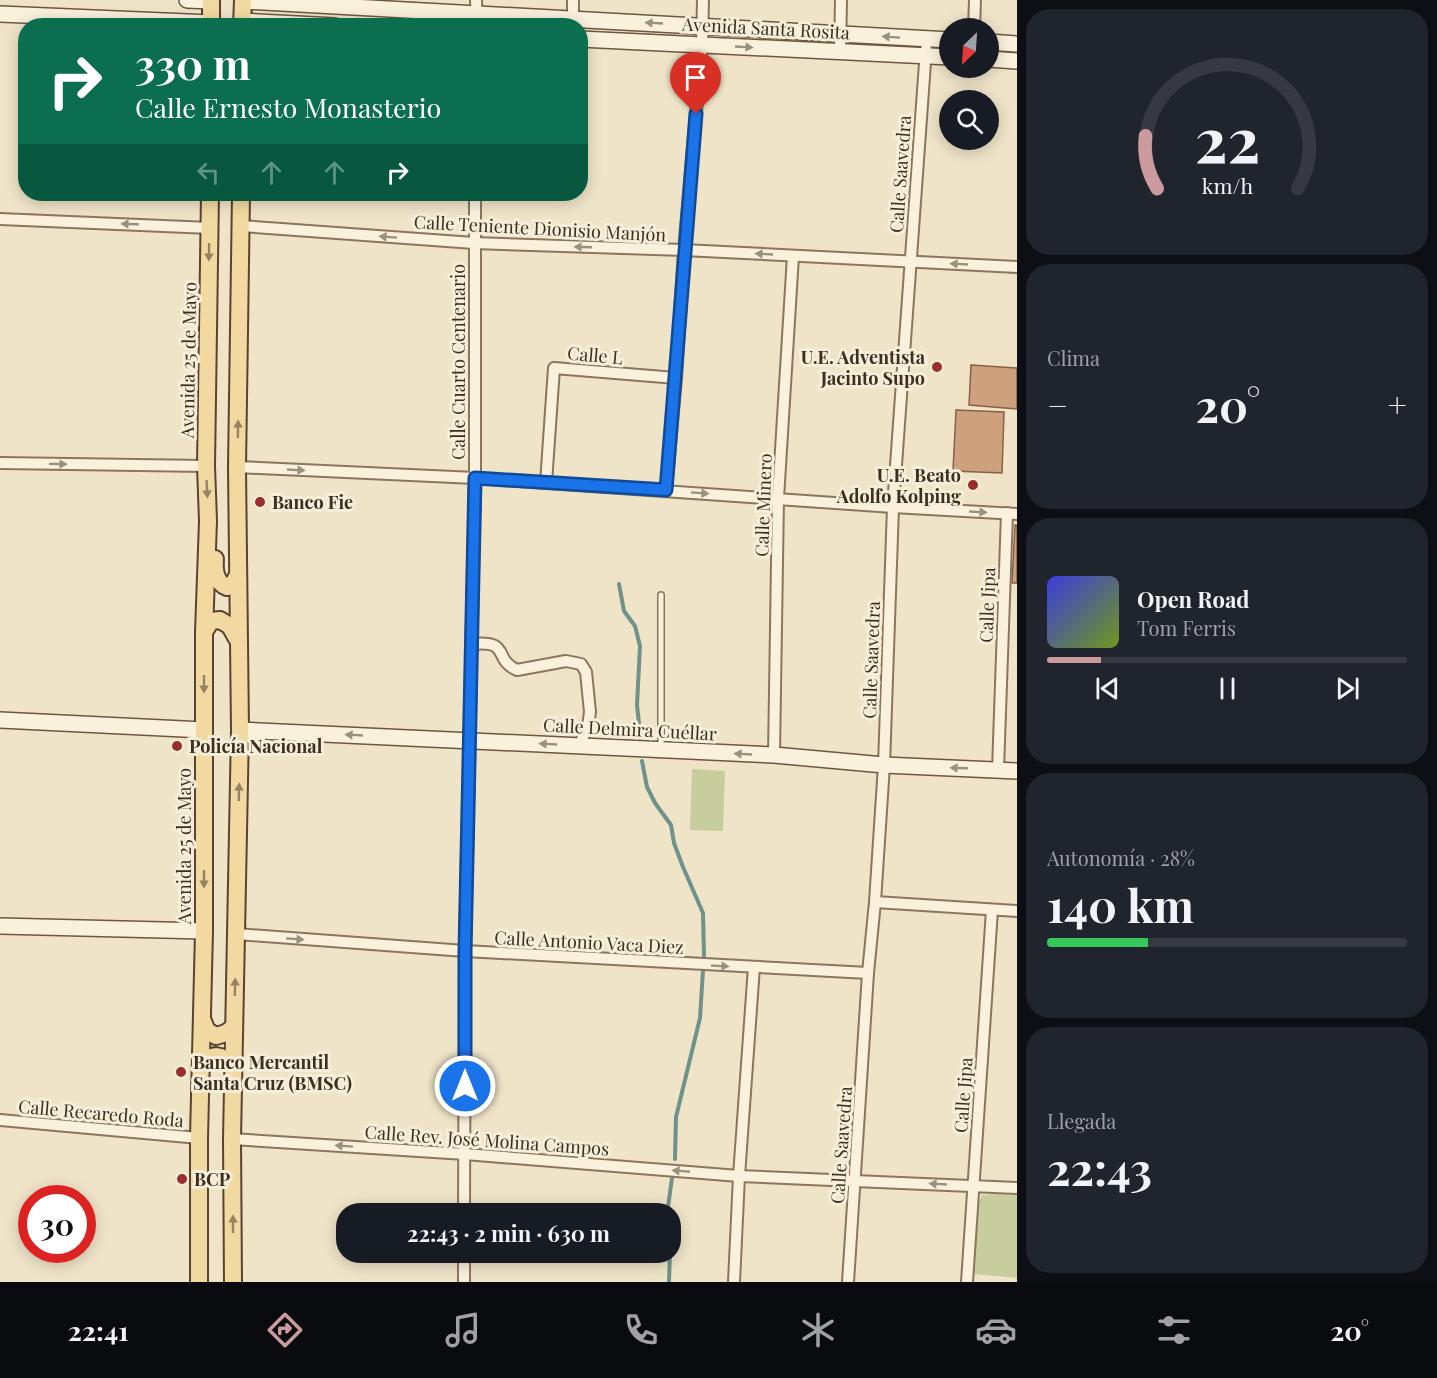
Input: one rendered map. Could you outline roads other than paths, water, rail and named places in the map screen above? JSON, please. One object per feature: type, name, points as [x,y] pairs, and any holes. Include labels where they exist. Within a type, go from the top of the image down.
[{"type":"main road","points":[[187,0],[211,1],[211,18]]},
{"type":"main road","points":[[242,18],[243,1]]},
{"type":"main road","name":"Avenida Santa Rosita","points":[[243,1],[557,18]]},
{"type":"main road","points":[[0,14],[84,18]]},
{"type":"main road","name":"Avenida Santa Rosita","points":[[588,20],[939,40]]},
{"type":"main road","name":"Avenida Santa Rosita","points":[[588,39],[939,57]]},
{"type":"main road","points":[[999,43],[1017,44]]},
{"type":"main road","points":[[999,60],[1017,61]]},
{"type":"main road","name":"Avenida 25 de Mayo","points":[[199,1282],[210,201]]},
{"type":"main road","points":[[233,1282],[232,1139],[240,730],[237,467],[241,201]]},
{"type":"main road","points":[[208,521],[214,534],[214,565],[217,580],[221,585],[227,587],[233,584],[238,575]]},
{"type":"main road","points":[[204,632],[211,621],[220,620],[230,626],[239,643]]},
{"type":"main road","points":[[0,720],[204,730]]},
{"type":"main road","name":"Calle Delmira Cuéllar","points":[[240,730],[774,755],[884,765],[1017,771]]},
{"type":"main road","points":[[0,926],[204,931]]},
{"type":"main road","points":[[202,1019],[207,1031],[216,1036],[234,1027]]},
{"type":"main road","points":[[201,1067],[206,1059],[212,1056],[221,1057],[234,1067]]},
{"type":"street","points":[[573,0],[573,18]]},
{"type":"street","points":[[666,490],[702,45],[703,0]]},
{"type":"street","points":[[840,51],[841,0]]},
{"type":"street","points":[[974,18],[975,0]]},
{"type":"street","name":"Calle Saavedra","points":[[848,1282],[884,765],[893,507],[926,39]]},
{"type":"street","name":"Calle Cuarto Centenario","points":[[464,1203],[465,951],[475,478],[475,201]]},
{"type":"street","points":[[0,219],[210,228]]},
{"type":"street","name":"Calle Teniente Dionisio Manjón","points":[[241,226],[474,243],[684,250],[1017,267]]},
{"type":"street","name":"Calle Minero","points":[[774,755],[778,498],[793,256]]},
{"type":"street","name":"Calle L","points":[[546,483],[554,368],[676,378]]},
{"type":"street","points":[[0,463],[206,466]]},
{"type":"street","points":[[237,467],[475,478],[1012,514]]},
{"type":"street","name":"Calle Jipa","points":[[998,770],[1012,514]]},
{"type":"street","points":[[472,644],[487,642],[495,644],[500,648],[502,657],[517,670],[566,661],[581,664],[586,672],[590,712],[588,726],[579,746]]},
{"type":"street","points":[[875,902],[1017,911]]},
{"type":"street","name":"Calle Jipa","points":[[967,1282],[992,910]]},
{"type":"street","name":"Calle Antonio Vaca Diez","points":[[237,934],[465,951],[868,973]]},
{"type":"street","points":[[734,1282],[754,968]]},
{"type":"street","name":"Calle Recaredo Roda","points":[[0,1120],[199,1138]]},
{"type":"street","name":"Calle Rev. José Molina Campos","points":[[232,1139],[465,1154],[739,1176],[1017,1188]]},
{"type":"street","points":[[464,1263],[464,1282]]},
{"type":"lane","points":[[661,750],[662,594]]},
{"type":"waterway","points":[[619,584],[624,611],[635,626],[640,646],[637,705],[641,742]]},
{"type":"waterway","points":[[642,761],[647,787],[671,825],[674,843],[703,913],[704,956]]},
{"type":"waterway","points":[[675,1159],[676,1117],[700,1018],[703,970]]},
{"type":"waterway","points":[[669,1203],[672,1178]]},
{"type":"waterway","points":[[669,1282],[670,1263]]},
{"type":"place","name":"U.E. Adventista Jacinto Supo","points":[[937,367]]},
{"type":"place","name":"U.E. Beato Adolfo Kolping","points":[[973,485]]},
{"type":"place","name":"Banco Fie","points":[[260,502]]},
{"type":"place","name":"Policía Nacional","points":[[177,746]]},
{"type":"place","name":"Banco Mercantil Santa Cruz (BMSC)","points":[[181,1072]]},
{"type":"place","name":"BCP","points":[[182,1179]]}]
